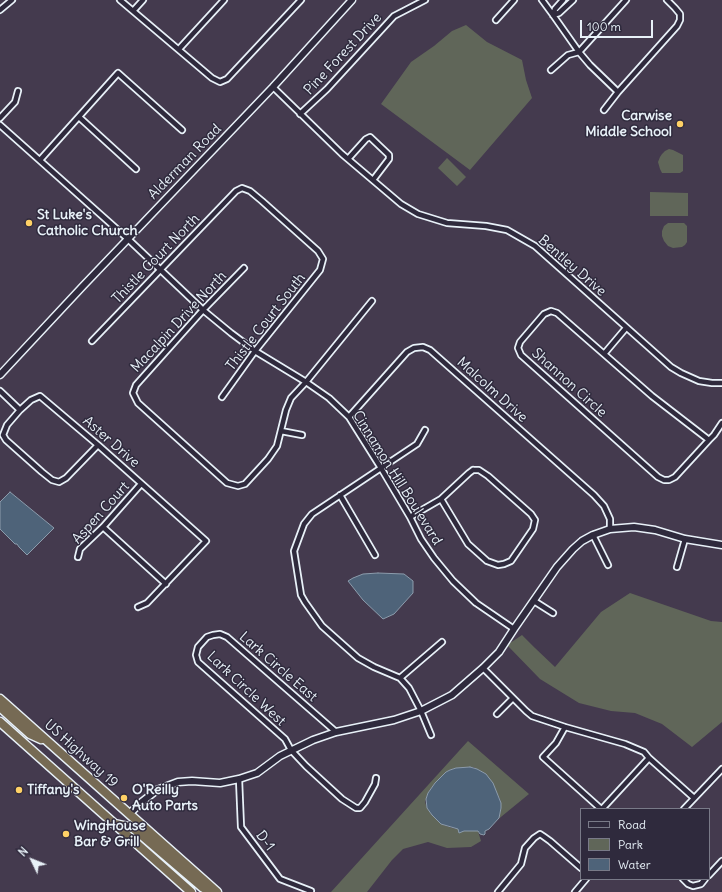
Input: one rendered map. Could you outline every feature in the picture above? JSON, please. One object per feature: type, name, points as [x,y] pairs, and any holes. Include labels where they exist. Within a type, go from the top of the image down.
[{"type":"highway","name":"US Highway 19","points":[[0,699],[217,892]]},
{"type":"highway","points":[[0,707],[30,734],[49,743]]},
{"type":"highway","points":[[0,722],[191,892]]},
{"type":"highway","points":[[115,824],[133,828],[202,887],[210,892]]},
{"type":"highway","points":[[167,870],[191,883],[201,892]]},
{"type":"street","points":[[0,10],[12,0]]},
{"type":"street","points":[[120,0],[152,28],[179,48],[212,78],[220,82],[227,79],[301,0]]},
{"type":"street","points":[[133,11],[143,0]]},
{"type":"street","points":[[179,48],[224,0]]},
{"type":"street","name":"Alderman Road","points":[[0,375],[273,88],[352,0]]},
{"type":"street","name":"Pine Forest Drive","points":[[300,114],[327,89],[394,16],[425,0]]},
{"type":"street","points":[[496,20],[514,0]]},
{"type":"street","points":[[542,0],[579,52],[618,92]]},
{"type":"street","points":[[553,15],[555,9],[563,0]]},
{"type":"street","points":[[553,15],[559,13],[573,0]]},
{"type":"street","points":[[551,70],[568,54],[579,52],[626,0]]},
{"type":"street","points":[[604,110],[618,92],[677,26],[680,20],[680,14],[667,0]]},
{"type":"street","points":[[40,160],[118,73],[182,130]]},
{"type":"street","name":"Bentley Drive","points":[[273,88],[348,159],[401,204],[418,214],[447,223],[486,226],[507,230],[533,245],[626,328],[676,370],[699,381],[722,383]]},
{"type":"street","points":[[0,118],[15,102],[18,91]]},
{"type":"street","points":[[79,117],[136,169]]},
{"type":"street","name":"Cinnamon Hill Boulevard","points":[[0,124],[231,333],[255,351],[329,398],[349,417],[410,517],[421,539],[434,558],[453,581],[476,603],[514,629]]},
{"type":"street","points":[[348,159],[366,139],[370,137],[389,155],[389,159],[373,180]]},
{"type":"street","name":"Thistle Court North","points":[[92,341],[236,191],[242,188],[250,191],[262,201],[318,251],[323,259]]},
{"type":"street","name":"Thistle Court South","points":[[222,397],[255,351],[320,270],[323,259]]},
{"type":"street","name":"Macalpin Drive North","points":[[244,268],[136,385],[133,393],[138,403],[227,483],[238,486],[246,484],[268,459],[277,446],[281,431]]},
{"type":"street","points":[[302,436],[281,431],[286,410],[291,398],[306,382],[372,301]]},
{"type":"street","name":"Shannon Circle","points":[[709,440],[652,396],[559,315],[553,312],[544,314],[521,339],[518,345],[521,355],[658,477],[664,480],[673,479],[709,440],[722,423]]},
{"type":"street","points":[[604,354],[626,328]]},
{"type":"street","name":"Malcolm Drive","points":[[349,417],[407,352],[414,348],[423,347],[430,350],[594,495],[604,506],[610,519],[610,529]]},
{"type":"street","points":[[0,391],[20,410],[7,425],[3,435],[6,440],[52,480],[59,482],[66,478],[98,445]]},
{"type":"street","name":"Aster Drive","points":[[20,410],[31,400],[40,396],[98,445],[206,541],[166,584]]},
{"type":"street","points":[[425,430],[417,444],[312,514],[300,532],[294,551],[301,595],[304,602],[322,626],[358,658],[374,667],[400,678],[409,688],[431,735]]},
{"type":"street","points":[[410,517],[441,499],[473,470],[479,470],[488,476],[530,514],[535,520],[533,529],[511,560],[504,564],[498,565],[488,561],[468,544],[441,499]]},
{"type":"street","name":"Aspen Court","points":[[78,557],[80,549],[103,527],[141,484]]},
{"type":"street","points":[[340,495],[375,555]]},
{"type":"street","points":[[103,527],[166,584],[146,603],[138,607]]},
{"type":"street","points":[[129,814],[157,790],[178,782],[192,781],[220,783],[239,779],[257,773],[280,756],[312,740],[336,732],[394,720],[421,711],[452,695],[499,652],[565,556],[582,541],[593,535],[610,529],[622,527],[643,527],[685,539],[722,545]]},
{"type":"street","points":[[593,535],[608,565]]},
{"type":"street","points":[[677,567],[685,539]]},
{"type":"street","points":[[534,601],[553,614]]},
{"type":"street","name":"Lark Circle East","points":[[202,642],[206,637],[213,635],[220,634],[227,637],[336,732]]},
{"type":"street","name":"Lark Circle West","points":[[202,642],[198,647],[196,655],[198,662],[284,739],[291,750],[306,766],[337,794],[356,808],[360,808],[375,784],[376,778]]},
{"type":"street","points":[[400,678],[442,642]]},
{"type":"street","points":[[483,668],[532,716],[625,744],[644,752],[694,798]]},
{"type":"street","points":[[497,714],[512,698]]},
{"type":"street","points":[[565,727],[556,743],[543,757],[600,808]]},
{"type":"street","points":[[602,808],[649,758]]},
{"type":"street","points":[[685,808],[722,768]]},
{"type":"street","name":"D-1","points":[[239,779],[241,827],[280,879],[311,891]]},
{"type":"street","points":[[498,892],[521,864],[525,848],[540,834],[580,867]]},
{"type":"street","points":[[710,874],[722,861]]},
{"type":"street","points":[[575,892],[585,880]]},
{"type":"street","points":[[684,880],[693,886],[701,884],[704,880]]},
{"type":"green space","points":[[466,25],[487,42],[522,60],[526,80],[532,98],[470,170],[381,104],[411,62],[452,31]]},
{"type":"green space","points":[[669,149],[683,155],[683,171],[680,173],[662,173],[660,169],[658,162],[660,157]]},
{"type":"green space","points":[[447,158],[466,177],[457,186],[438,168]]},
{"type":"green space","points":[[650,192],[688,193],[688,216],[650,216]]},
{"type":"green space","points":[[668,223],[684,223],[687,226],[687,242],[685,245],[682,247],[673,248],[668,246],[664,241],[662,231],[664,226]]},
{"type":"green space","points":[[630,593],[711,621],[722,622],[722,722],[692,747],[662,724],[635,713],[611,711],[579,703],[540,679],[507,645],[522,635],[555,667],[601,612]]},
{"type":"green space","points":[[468,741],[529,794],[496,821],[499,818],[501,808],[500,799],[486,774],[473,767],[456,768],[450,770],[435,783],[428,793],[425,802],[427,808],[441,824],[461,831],[478,831],[481,841],[471,847],[447,848],[428,842],[403,849],[392,860],[367,892],[331,892]]},
{"type":"water","points":[[10,492],[54,528],[27,555],[0,529],[0,502]]},
{"type":"water","points":[[363,574],[404,574],[413,581],[413,593],[394,614],[383,619],[363,600],[348,581]]},
{"type":"water","points":[[470,767],[486,774],[493,783],[501,803],[499,818],[489,829],[485,831],[484,835],[480,834],[478,831],[464,831],[459,833],[458,829],[441,824],[427,808],[426,799],[428,793],[446,772],[456,768]]},
{"type":"place","name":"Carwise Middle School","points":[[680,124]]},
{"type":"place","name":"St Luke's Catholic Church","points":[[29,223]]},
{"type":"place","name":"Tiffany's","points":[[19,790]]},
{"type":"place","name":"O'Reilly Auto Parts","points":[[124,798]]},
{"type":"place","name":"WingHouse Bar & Grill","points":[[66,834]]}]
